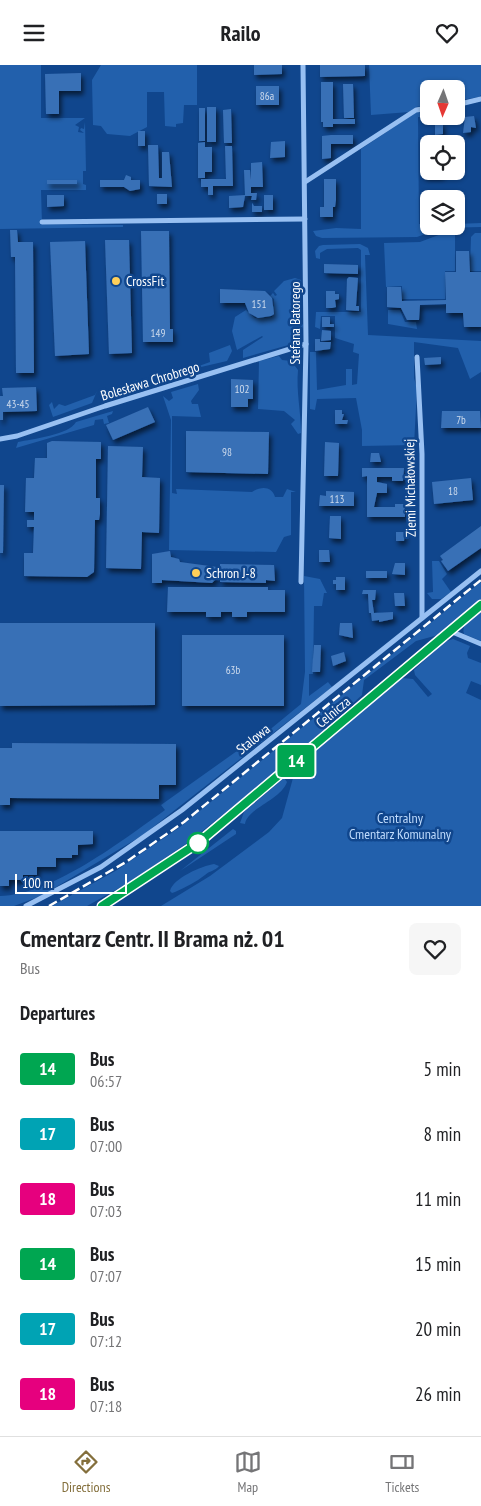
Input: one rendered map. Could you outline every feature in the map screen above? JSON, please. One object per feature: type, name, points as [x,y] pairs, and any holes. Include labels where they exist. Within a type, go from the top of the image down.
[{"type":"street","name":"Stefana Batorego","points":[[301,582],[306,344],[303,65]]},
{"type":"street","points":[[465,103],[481,99]]},
{"type":"street","points":[[304,182],[416,110],[420,109]]},
{"type":"street","points":[[42,222],[305,219]]},
{"type":"street","name":"Bolesława Chrobrego","points":[[0,439],[17,436],[105,406],[306,344]]},
{"type":"street","name":"Ziemi Michałowskiej","points":[[417,357],[422,454],[422,618]]},
{"type":"street","name":"Stalowa","points":[[26,906],[101,867],[182,810],[481,571]]},
{"type":"street","name":"Celnicza","points":[[102,906],[198,843],[481,605]]},
{"type":"street","points":[[449,631],[481,644]]},
{"type":"green space","points":[[0,65],[41,65],[41,118],[85,118],[75,125],[79,127],[78,132],[84,133],[80,130],[81,128],[84,129],[85,122],[86,171],[83,171],[83,184],[86,185],[86,190],[41,190],[42,224],[123,225],[123,227],[0,229]]},
{"type":"green space","points":[[101,65],[197,65],[197,105],[184,105],[183,123],[176,124],[176,127],[165,126],[164,92],[147,92],[147,127],[130,136],[107,134],[101,126],[93,125],[92,80]]},
{"type":"green space","points":[[369,65],[481,65],[481,95],[479,97],[465,99],[465,80],[420,80],[420,106],[409,112],[371,115]]},
{"type":"green space","points":[[420,111],[420,117],[418,117],[419,224],[420,235],[423,235],[417,237],[322,238],[316,236],[313,231],[336,228],[361,229],[361,149]]},
{"type":"green space","points":[[481,223],[481,227],[465,227],[465,224]]},
{"type":"green space","points":[[475,233],[481,233],[481,271],[470,271],[471,237]]},
{"type":"green space","points":[[439,235],[455,235],[455,271],[445,271],[445,299],[402,299],[402,286],[386,287],[384,243],[420,242]]},
{"type":"green space","points":[[360,244],[368,248],[370,255],[365,255],[368,335],[481,341],[481,372],[470,379],[458,348],[414,342],[414,378],[417,389],[414,445],[362,446],[362,430],[356,398],[317,399],[315,410],[310,409],[310,352],[316,352],[317,390],[346,385],[346,369],[352,369],[352,385],[357,384],[359,354],[353,352],[354,344],[335,338],[335,316],[321,316],[320,329],[315,327],[316,312],[361,312],[361,250],[358,248],[327,249],[320,253],[320,259],[316,258],[315,251],[319,246],[323,245]]},
{"type":"green space","points":[[295,278],[301,280],[303,292],[295,301],[301,306],[301,311],[296,316],[303,325],[300,339],[292,344],[243,358],[243,350],[263,337],[237,350],[232,331],[235,317],[246,310],[255,318],[272,317],[274,299],[270,296],[273,293],[275,296],[277,295],[274,291],[284,281]]},
{"type":"green space","points":[[388,310],[400,310],[405,322],[416,322],[417,329],[388,324]]},
{"type":"green space","points":[[230,345],[232,351],[227,361],[188,370],[210,362],[209,353]]},
{"type":"green space","points":[[279,356],[282,360],[291,361],[298,370],[301,433],[298,434],[291,424],[295,420],[284,411],[258,409],[259,361]]},
{"type":"green space","points":[[176,373],[181,376],[113,397],[106,395],[103,389],[108,390],[138,380],[144,384]]},
{"type":"green space","points":[[198,384],[199,390],[191,401],[192,404],[198,404],[201,417],[172,416],[172,493],[177,494],[176,489],[252,492],[266,488],[274,493],[275,497],[283,497],[287,489],[296,492],[291,492],[291,535],[284,537],[276,552],[169,550],[171,420],[163,396],[169,401],[173,398],[171,392]]},
{"type":"green space","points":[[97,391],[92,403],[53,417],[49,405],[52,402],[54,409],[59,404],[65,406],[95,395]]},
{"type":"green space","points":[[113,411],[112,414],[107,416],[109,423],[104,424],[103,419],[95,420],[94,425],[16,448],[18,442],[58,433],[66,430],[76,422]]},
{"type":"green space","points":[[432,561],[439,561],[447,574],[442,579],[451,592],[441,599],[432,599],[427,593],[433,592]]},
{"type":"green space","points":[[304,576],[320,579],[327,593],[324,593],[322,606],[314,606],[313,674],[309,674],[309,696],[328,682],[332,687],[143,835],[41,896],[14,906],[0,906],[0,896],[20,893],[42,886],[86,864],[108,850],[165,810],[161,805],[251,741],[256,741],[301,704],[305,672]]},
{"type":"green space","points":[[481,582],[481,599],[438,635],[416,641],[364,680],[362,695],[292,759],[190,841],[128,883],[87,906],[52,906],[117,870],[180,827]]},
{"type":"green space","points":[[481,611],[481,641],[464,634],[464,627],[468,621]]},
{"type":"green space","name":"Centralny Cmentarz Komunalny","points":[[453,639],[470,646],[467,653],[468,658],[481,663],[481,685],[471,681],[466,693],[481,700],[481,906],[161,906],[210,876],[269,832],[282,818],[293,778],[311,755],[401,678],[413,679],[428,697],[432,694],[415,675],[414,670],[444,642]]},
{"type":"green space","points":[[284,778],[287,782],[283,789],[251,813],[245,824],[240,823],[244,812]]},
{"type":"green space","points":[[233,829],[236,831],[236,834],[180,871]]},
{"type":"green space","points":[[214,864],[219,866],[187,886],[172,893],[170,891],[172,886],[182,877],[202,867]]},
{"type":"building","points":[[254,65],[282,65],[282,74],[254,75]]},
{"type":"building","points":[[320,65],[365,65],[365,76],[320,77]]},
{"type":"building","points":[[81,73],[81,91],[59,91],[59,114],[46,114],[45,74]]},
{"type":"building","points":[[321,82],[333,82],[333,119],[355,119],[355,124],[333,124],[333,127],[323,127],[323,122],[321,122]]},
{"type":"building","points":[[343,84],[353,84],[354,118],[344,118]]},
{"type":"building","points":[[256,86],[279,86],[279,105],[256,105]]},
{"type":"building","points":[[207,107],[216,107],[216,142],[207,142]]},
{"type":"building","points":[[199,108],[205,108],[205,141],[199,141]]},
{"type":"building","points":[[231,109],[232,143],[224,143],[223,110]]},
{"type":"building","points":[[474,116],[476,128],[471,127],[471,132],[463,133],[465,117]]},
{"type":"building","points":[[435,125],[443,125],[443,134],[435,135]]},
{"type":"building","points":[[138,131],[145,131],[145,146],[138,146]]},
{"type":"building","points":[[353,135],[353,144],[331,144],[331,158],[322,159],[322,136]]},
{"type":"building","points":[[285,141],[285,157],[270,158],[271,142]]},
{"type":"building","points":[[205,142],[205,147],[212,147],[212,172],[205,172],[205,178],[198,178],[198,143]]},
{"type":"building","points":[[148,145],[158,145],[159,178],[162,178],[162,152],[169,152],[172,187],[149,186]]},
{"type":"building","points":[[225,146],[232,146],[233,186],[213,186],[213,195],[208,195],[208,187],[201,187],[201,179],[226,179]]},
{"type":"building","points":[[262,162],[263,187],[251,187],[251,193],[257,193],[256,200],[251,200],[252,196],[245,196],[243,207],[229,208],[229,196],[245,195],[244,170],[250,170],[251,180],[251,163]]},
{"type":"building","points":[[126,175],[131,177],[131,180],[140,180],[140,189],[130,191],[124,187],[100,187],[100,180],[124,180]]},
{"type":"building","points":[[324,179],[336,179],[336,200],[335,207],[333,207],[333,217],[320,217],[320,207],[324,207]]},
{"type":"building","points":[[47,180],[77,180],[77,184],[47,184]]},
{"type":"building","points":[[157,194],[167,194],[167,204],[157,204]]},
{"type":"building","points":[[47,195],[64,195],[64,206],[47,207]]},
{"type":"building","points":[[264,195],[273,195],[273,210],[264,210]]},
{"type":"building","points":[[252,203],[254,206],[262,206],[262,212],[252,212]]},
{"type":"building","points":[[10,230],[17,230],[18,242],[33,242],[34,373],[16,373],[15,257],[11,257]]},
{"type":"building","points":[[141,231],[169,231],[170,329],[173,329],[173,342],[143,342]]},
{"type":"building","points":[[105,240],[129,240],[132,353],[109,354]]},
{"type":"building","points":[[85,241],[89,354],[55,356],[50,242]]},
{"type":"building","points":[[456,251],[469,251],[470,272],[481,272],[481,327],[464,327],[463,313],[446,313],[446,304],[420,305],[419,320],[407,320],[401,308],[387,307],[387,287],[401,287],[402,301],[446,300],[445,272],[456,272]]},
{"type":"building","points":[[324,264],[358,265],[358,274],[324,273]]},
{"type":"building","points":[[349,277],[358,278],[356,306],[359,306],[359,311],[346,310],[347,279]]},
{"type":"building","points":[[220,289],[265,291],[272,298],[274,314],[258,318],[249,313],[245,303],[220,303]]},
{"type":"building","points":[[326,291],[335,291],[335,294],[339,294],[339,299],[335,300],[336,307],[326,308]]},
{"type":"building","points":[[322,317],[330,317],[330,324],[334,324],[334,327],[322,327]]},
{"type":"building","points":[[322,330],[331,331],[331,340],[321,341]]},
{"type":"building","points":[[315,339],[320,339],[320,342],[331,342],[330,349],[315,351]]},
{"type":"building","points":[[441,357],[441,364],[425,365],[424,358]]},
{"type":"building","points":[[231,379],[253,380],[253,399],[248,399],[248,407],[231,407]]},
{"type":"building","points":[[36,387],[37,411],[3,412],[3,420],[0,420],[2,388]]},
{"type":"building","points":[[148,407],[155,422],[113,440],[106,425]]},
{"type":"building","points":[[335,410],[342,410],[342,414],[344,414],[342,420],[348,420],[347,424],[335,424]]},
{"type":"building","points":[[442,411],[480,411],[481,428],[441,428]]},
{"type":"building","points":[[186,431],[269,432],[268,474],[186,472]]},
{"type":"building","points":[[52,441],[101,442],[101,459],[96,459],[96,498],[100,498],[100,514],[99,520],[95,520],[94,572],[87,577],[24,576],[24,553],[33,553],[34,527],[27,527],[27,520],[34,520],[34,512],[25,512],[26,478],[34,478],[35,458],[47,458],[47,443]]},
{"type":"building","points":[[325,442],[339,443],[338,476],[324,476]]},
{"type":"building","points":[[108,446],[143,447],[142,477],[160,478],[159,533],[142,532],[141,569],[106,568]]},
{"type":"building","points":[[371,453],[379,453],[381,462],[370,462]]},
{"type":"building","points":[[362,468],[404,468],[403,481],[392,481],[392,477],[377,477],[377,482],[387,484],[387,493],[377,493],[374,507],[395,507],[395,504],[405,504],[405,517],[367,517],[367,476],[362,477]]},
{"type":"building","points":[[471,478],[473,500],[434,504],[432,482]]},
{"type":"building","points":[[0,485],[4,485],[3,553],[0,553]]},
{"type":"building","points":[[326,491],[354,492],[354,506],[319,506],[320,495],[326,496]]},
{"type":"building","points":[[330,516],[341,516],[341,539],[329,538]]},
{"type":"building","points":[[481,526],[481,548],[448,571],[440,556]]},
{"type":"building","points":[[396,532],[405,532],[404,541],[396,541]]},
{"type":"building","points":[[319,550],[329,550],[330,562],[319,562]]},
{"type":"building","points":[[170,551],[171,557],[179,559],[180,562],[217,567],[216,579],[212,583],[162,580],[162,583],[152,583],[152,554]]},
{"type":"building","points":[[395,563],[405,563],[405,575],[392,574]]},
{"type":"building","points":[[220,564],[274,565],[275,581],[266,580],[266,583],[220,582]]},
{"type":"building","points":[[366,571],[387,571],[387,578],[366,578]]},
{"type":"building","points":[[336,577],[345,577],[345,590],[336,590],[336,584],[333,584],[333,580],[336,580]]},
{"type":"building","points":[[168,587],[268,587],[268,590],[285,590],[285,612],[247,612],[247,617],[232,617],[232,612],[221,612],[221,617],[206,617],[206,612],[167,612]]},
{"type":"building","points":[[363,590],[376,590],[375,600],[372,600],[374,613],[393,612],[393,619],[379,622],[379,620],[372,621],[371,613],[369,613],[368,594],[362,594]]},
{"type":"building","points":[[394,593],[404,593],[405,606],[395,606]]},
{"type":"building","points":[[0,623],[155,623],[155,705],[0,706]]},
{"type":"building","points":[[340,623],[352,623],[353,638],[339,635]]},
{"type":"building","points":[[182,635],[284,635],[284,706],[182,706]]},
{"type":"building","points":[[314,645],[321,645],[320,672],[312,672]]},
{"type":"building","points":[[344,652],[346,661],[333,666],[331,656]]},
{"type":"building","points":[[12,743],[176,744],[176,785],[159,785],[159,799],[10,798],[10,805],[0,805],[0,748],[12,748]]},
{"type":"building","points":[[0,831],[93,831],[93,844],[78,845],[78,855],[72,855],[72,858],[56,858],[56,867],[37,867],[37,875],[23,875],[23,880],[9,880],[9,886],[0,886]]},
{"type":"railway","points":[[49,906],[126,862],[184,822],[481,580]]},
{"type":"bus line","name":"14","points":[[102,906],[198,843],[481,605]]},
{"type":"place","name":"CrossFit","points":[[116,281]]},
{"type":"place","name":"Schron J-8","points":[[196,573]]}]
